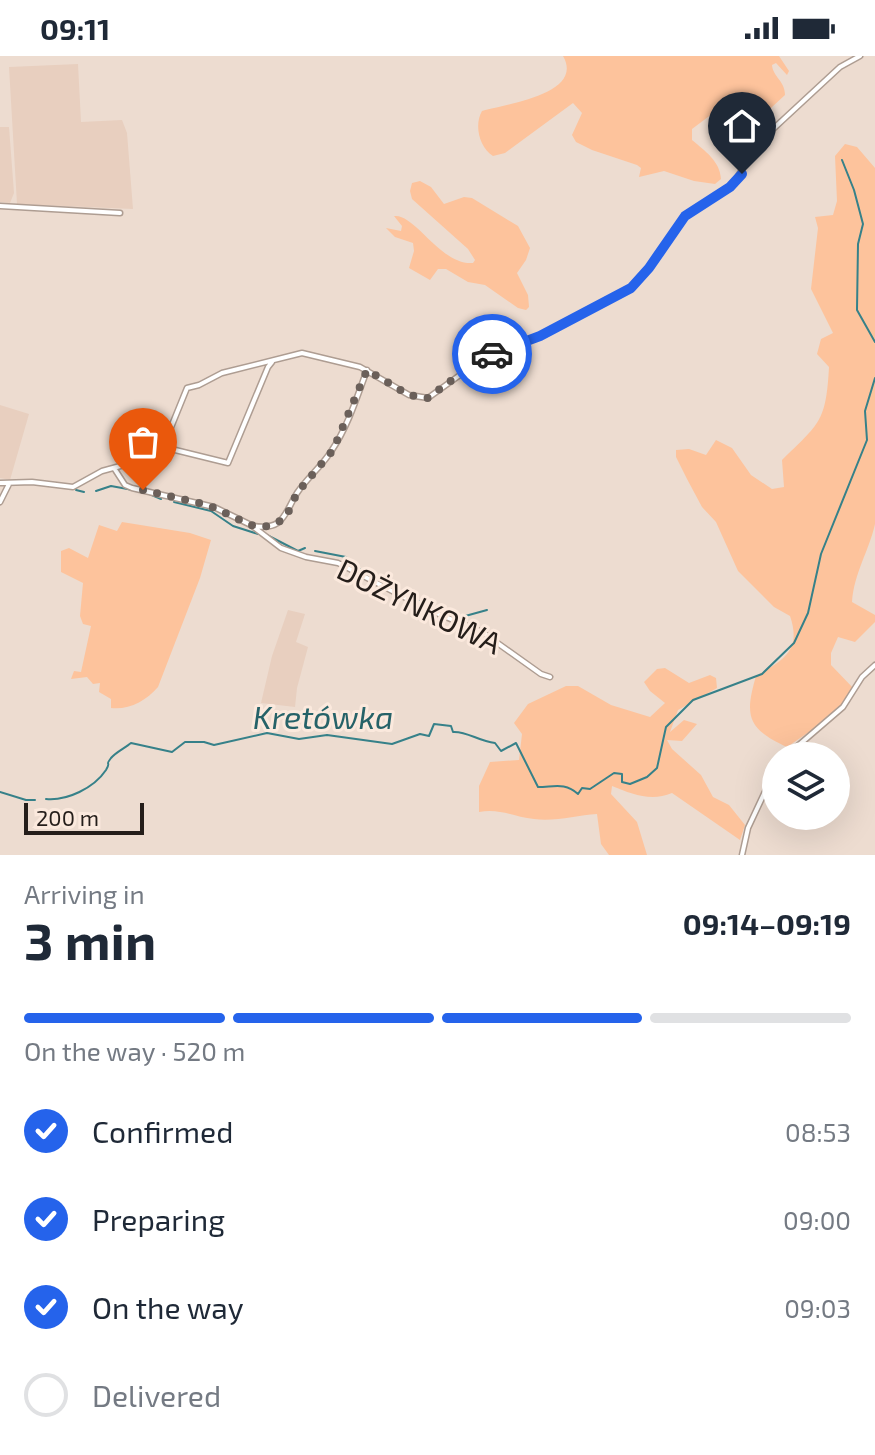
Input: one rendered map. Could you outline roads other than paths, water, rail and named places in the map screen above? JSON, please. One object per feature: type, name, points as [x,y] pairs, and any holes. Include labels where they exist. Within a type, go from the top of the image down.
[{"type":"street","points":[[0,483],[32,482],[73,487],[102,471],[146,459],[163,447],[187,388],[222,373],[302,353],[342,361],[367,370],[409,395],[428,398],[485,357],[540,336],[631,288],[649,268],[685,216],[730,187],[742,174],[759,142],[840,67],[860,56]]},
{"type":"street","points":[[0,206],[120,213]]},
{"type":"street","points":[[163,447],[228,463],[268,367],[274,360]]},
{"type":"street","points":[[251,525],[270,526],[286,517],[297,493],[333,450],[367,370]]},
{"type":"street","name":"DOŻYNKOWA","points":[[114,468],[125,485],[208,505],[251,525],[281,548],[338,563],[394,593],[482,632],[541,674],[550,677]]},
{"type":"street","points":[[0,502],[9,484]]},
{"type":"street","points":[[802,742],[843,707],[862,677],[875,665]]},
{"type":"street","points":[[742,855],[748,828],[762,798]]},
{"type":"waterway","name":"Kretówka","points":[[842,160],[863,224],[858,244],[857,310],[875,342]]},
{"type":"waterway","name":"Kretówka","points":[[46,799],[63,798],[87,788],[106,770],[113,756],[131,743],[172,752],[185,742],[214,745],[267,733],[299,739],[327,735],[392,744],[420,734],[429,736],[434,724],[451,726],[453,732],[495,743],[501,751],[516,743],[538,787],[564,787],[578,794],[582,788],[590,789],[614,773],[622,774],[622,782],[630,784],[647,777],[657,768],[666,727],[693,700],[762,674],[794,643],[808,613],[821,554],[867,440],[865,411],[875,378]]},
{"type":"waterway","points":[[96,491],[111,486],[133,490]]},
{"type":"waterway","points":[[76,490],[84,492]]},
{"type":"waterway","points":[[147,493],[161,499]]},
{"type":"waterway","points":[[174,502],[211,511],[233,526],[258,534]]},
{"type":"waterway","points":[[267,535],[298,551],[305,548]]},
{"type":"waterway","points":[[315,551],[346,557],[364,573],[400,593]]},
{"type":"waterway","points":[[403,594],[458,618],[487,610]]},
{"type":"waterway","name":"Kretówka","points":[[0,792],[35,800]]}]
